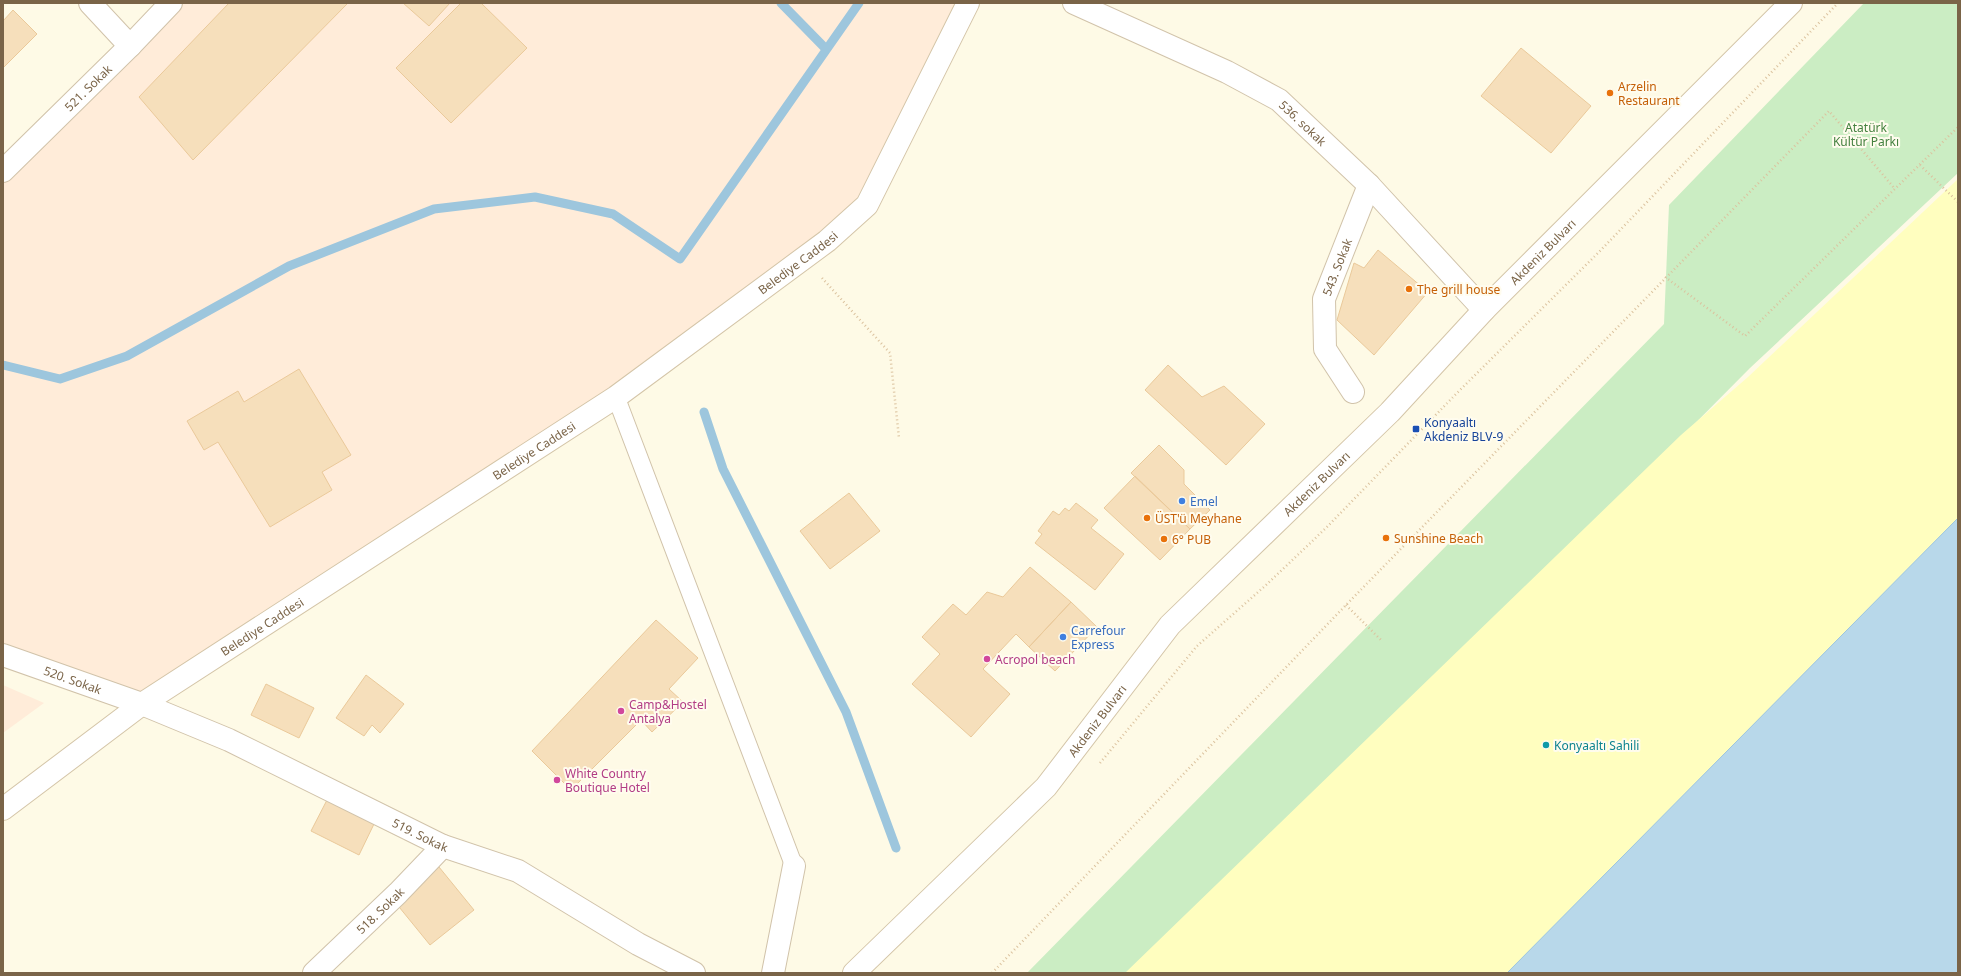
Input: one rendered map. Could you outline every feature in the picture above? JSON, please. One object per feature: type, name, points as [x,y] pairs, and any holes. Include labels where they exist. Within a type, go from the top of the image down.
[{"type":"main road","points":[[90,3],[130,46]]},
{"type":"main road","name":"521. Sokak","points":[[3,171],[130,46],[171,3]]},
{"type":"main road","name":"Belediye Caddesi","points":[[3,809],[142,704],[616,397],[827,241],[866,205],[968,3]]},
{"type":"main road","name":"536. sokak","points":[[1074,3],[1227,72],[1280,100],[1369,185],[1484,310]]},
{"type":"main road","name":"Akdeniz Bulvarı","points":[[854,973],[1046,787],[1170,625],[1390,412],[1484,310],[1791,3]]},
{"type":"main road","name":"543. Sokak","points":[[1353,392],[1325,349],[1324,299],[1369,185]]},
{"type":"main road","name":"520. Sokak","points":[[3,655],[142,704]]},
{"type":"main road","name":"519. Sokak","points":[[142,704],[229,740],[443,846],[518,871],[638,944],[694,973]]},
{"type":"main road","name":"518. Sokak","points":[[314,973],[398,893],[443,846]]},
{"type":"main road","points":[[773,973],[794,866]]},
{"type":"lane","points":[[616,397],[794,866]]},
{"type":"path","points":[[1096,767],[1196,646],[1265,586],[1326,528],[1457,393],[1600,251],[1838,3]]},
{"type":"path","points":[[992,973],[1346,605],[1665,277],[1829,111],[1895,189]]},
{"type":"path","points":[[1665,277],[1745,336],[1958,127]]},
{"type":"path","points":[[1920,164],[1958,202]]},
{"type":"path","points":[[804,258],[890,352],[899,438]]},
{"type":"path","points":[[1346,605],[1381,640]]},
{"type":"shaded area","points":[[171,3],[968,3],[867,205],[745,300],[142,704],[3,655],[3,171]]},
{"type":"shaded area","points":[[3,685],[44,703],[3,733]]},
{"type":"green space","name":"Atatürk Kültür Parkı","points":[[1864,3],[1958,3],[1958,173],[1750,368],[1150,973],[1027,973],[1664,324],[1669,205]]},
{"type":"sand","name":"Konyaaltı Sahili","points":[[1958,179],[1958,518],[1507,973],[1125,973],[1681,435],[1748,377]]},
{"type":"water","points":[[1958,518],[1958,973],[1507,973]]},
{"type":"building","points":[[229,3],[348,3],[193,160],[139,97]]},
{"type":"building","points":[[403,3],[450,3],[429,26]]},
{"type":"building","points":[[461,3],[481,3],[527,48],[451,123],[396,68]]},
{"type":"building","points":[[13,10],[37,34],[3,68],[3,21]]},
{"type":"building","points":[[1521,48],[1591,106],[1551,153],[1481,96]]},
{"type":"building","points":[[1378,250],[1428,292],[1374,355],[1337,320],[1354,263],[1364,268]]},
{"type":"building","points":[[1168,365],[1202,397],[1224,386],[1265,424],[1226,465],[1145,390]]},
{"type":"building","points":[[299,369],[351,455],[322,472],[332,490],[270,527],[218,442],[204,450],[187,421],[238,391],[244,402]]},
{"type":"building","points":[[1159,445],[1184,470],[1184,484],[1210,510],[1190,529],[1131,473]]},
{"type":"building","name":"ÜST'ü Meyhane","points":[[1135,476],[1190,529],[1160,560],[1104,508]]},
{"type":"building","points":[[849,493],[880,531],[830,569],[800,531]]},
{"type":"building","points":[[1076,503],[1098,520],[1091,528],[1124,554],[1095,590],[1035,543],[1042,534],[1038,531],[1053,511],[1059,515],[1065,508],[1069,511]]},
{"type":"building","points":[[1030,567],[1071,602],[1029,647],[1016,634],[983,669],[1010,694],[971,737],[912,684],[940,654],[922,637],[953,604],[966,615],[987,592],[1003,597]]},
{"type":"building","name":"Carrefour Express","points":[[1071,602],[1097,627],[1055,671],[1029,647]]},
{"type":"building","name":"Camp&Hostel Antalya","points":[[656,620],[698,658],[669,689],[683,702],[652,732],[641,720],[571,790],[532,751]]},
{"type":"building","points":[[366,675],[404,704],[380,733],[372,725],[364,736],[336,718]]},
{"type":"building","points":[[266,684],[314,708],[299,738],[251,715]]},
{"type":"building","points":[[327,800],[374,824],[359,855],[311,831]]},
{"type":"building","points":[[439,867],[474,910],[430,945],[395,902]]},
{"type":"waterway","points":[[781,3],[826,49]]},
{"type":"waterway","points":[[3,365],[60,379],[127,356],[289,266],[434,209],[535,197],[613,214],[680,259],[859,3]]},
{"type":"waterway","points":[[704,412],[723,469],[846,712],[896,848]]},
{"type":"place","name":"Arzelin Restaurant","points":[[1610,93]]},
{"type":"place","name":"The grill house","points":[[1409,289]]},
{"type":"place","name":"Konyaaltı Akdeniz BLV-9","points":[[1416,429]]},
{"type":"place","name":"Emel","points":[[1182,501]]},
{"type":"place","name":"ÜST'ü Meyhane","points":[[1147,518]]},
{"type":"place","name":"Sunshine Beach","points":[[1386,538]]},
{"type":"place","name":"6° PUB","points":[[1164,539]]},
{"type":"place","name":"Carrefour Express","points":[[1063,637]]},
{"type":"place","name":"Acropol beach","points":[[987,659]]},
{"type":"place","name":"Camp&Hostel Antalya","points":[[621,711]]},
{"type":"place","name":"Konyaaltı Sahili","points":[[1546,745]]},
{"type":"place","name":"White Country Boutique Hotel","points":[[557,780]]}]
